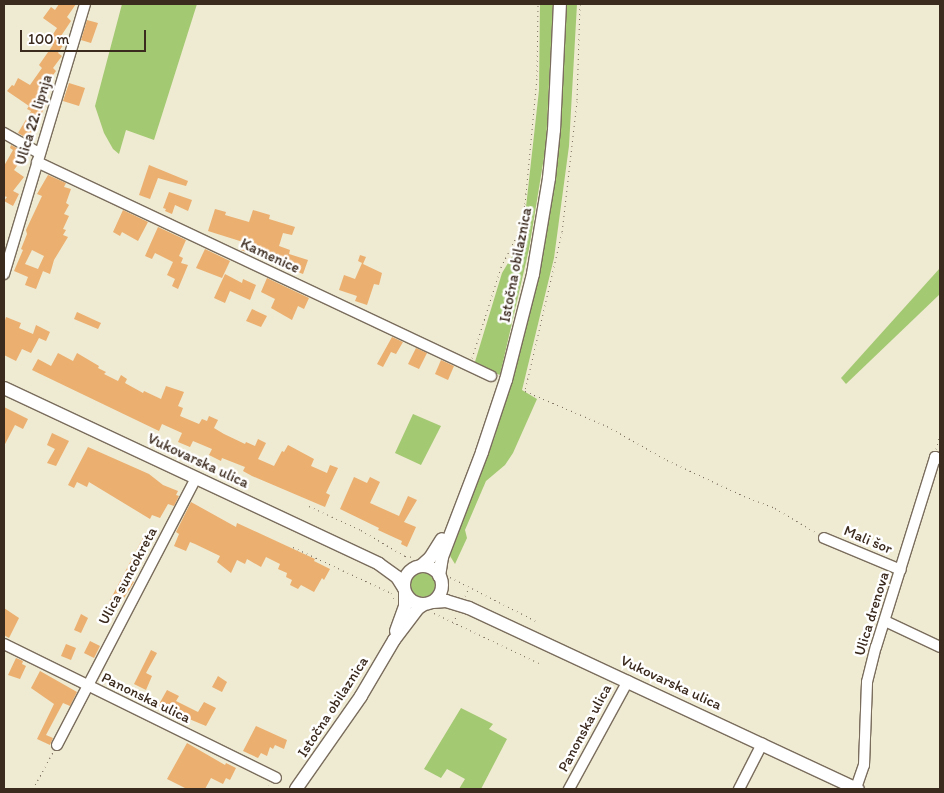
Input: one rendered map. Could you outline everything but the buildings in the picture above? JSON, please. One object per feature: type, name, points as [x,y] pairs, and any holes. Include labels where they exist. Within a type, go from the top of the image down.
[{"type":"main road","name":"Istočna obilaznica","points":[[441,580],[440,562],[482,452],[506,380],[533,274],[549,178],[554,130],[560,4]]},
{"type":"main road","name":"Vukovarska ulica","points":[[4,388],[379,564],[397,577],[404,590]]},
{"type":"main road","name":"Istočna obilaznica","points":[[417,568],[430,558],[454,523]]},
{"type":"main road","name":"Vukovarska ulica","points":[[379,564],[401,569],[417,568]]},
{"type":"main road","points":[[417,568],[432,569],[441,580],[440,594],[428,603],[412,602],[404,590],[406,577],[417,568]]},
{"type":"main road","name":"Vukovarska ulica","points":[[441,580],[449,593],[469,608]]},
{"type":"main road","name":"Istočna obilaznica","points":[[394,640],[405,606],[404,590]]},
{"type":"main road","name":"Vukovarska ulica","points":[[428,603],[446,601],[469,608],[857,789]]},
{"type":"main road","name":"Istočna obilaznica","points":[[296,789],[356,703],[394,640],[418,608],[428,603]]},
{"type":"street","name":"Ulica 22. lipnja","points":[[4,274],[84,4]]},
{"type":"street","name":"Kamenice","points":[[4,133],[38,158],[491,376]]},
{"type":"street","name":"Ulica drenova","points":[[857,789],[865,758],[868,682],[876,647],[886,621],[937,458]]},
{"type":"street","name":"Ulica suncokreta","points":[[57,745],[196,478]]},
{"type":"street","name":"Mali šor","points":[[824,538],[902,570]]},
{"type":"street","points":[[886,621],[940,647]]},
{"type":"street","name":"Panonska ulica","points":[[4,644],[87,687],[276,778]]},
{"type":"street","name":"Panonska ulica","points":[[569,789],[628,681]]},
{"type":"street","points":[[739,789],[762,744]]},
{"type":"path","points":[[470,366],[501,267],[517,236],[525,204],[537,76],[538,4]]},
{"type":"path","points":[[580,4],[577,101],[565,212],[544,318],[526,391],[606,426],[667,460],[744,496],[775,508],[824,538]]},
{"type":"path","points":[[937,458],[940,434]]},
{"type":"path","points":[[33,789],[57,745]]},
{"type":"green space","points":[[122,4],[197,4],[154,140],[126,130],[119,154],[113,149],[104,133],[95,106]]},
{"type":"green space","points":[[540,4],[553,4],[546,145],[529,249],[500,375],[474,365],[502,273],[520,243],[523,234],[539,90]]},
{"type":"green space","points":[[564,4],[577,4],[569,146],[554,258],[522,390],[537,399],[513,453],[505,465],[486,481],[465,530],[467,538],[455,564],[450,556],[495,436],[537,283]]},
{"type":"green space","points":[[940,268],[940,294],[846,384],[841,378]]},
{"type":"green space","points":[[413,414],[441,426],[421,465],[395,453]]},
{"type":"green space","points":[[423,573],[428,574],[434,580],[434,590],[428,596],[423,597],[418,596],[412,590],[411,585],[412,580],[418,574]]},
{"type":"green space","points":[[461,708],[493,724],[489,729],[507,739],[481,789],[459,789],[465,779],[447,769],[441,778],[424,769]]}]
